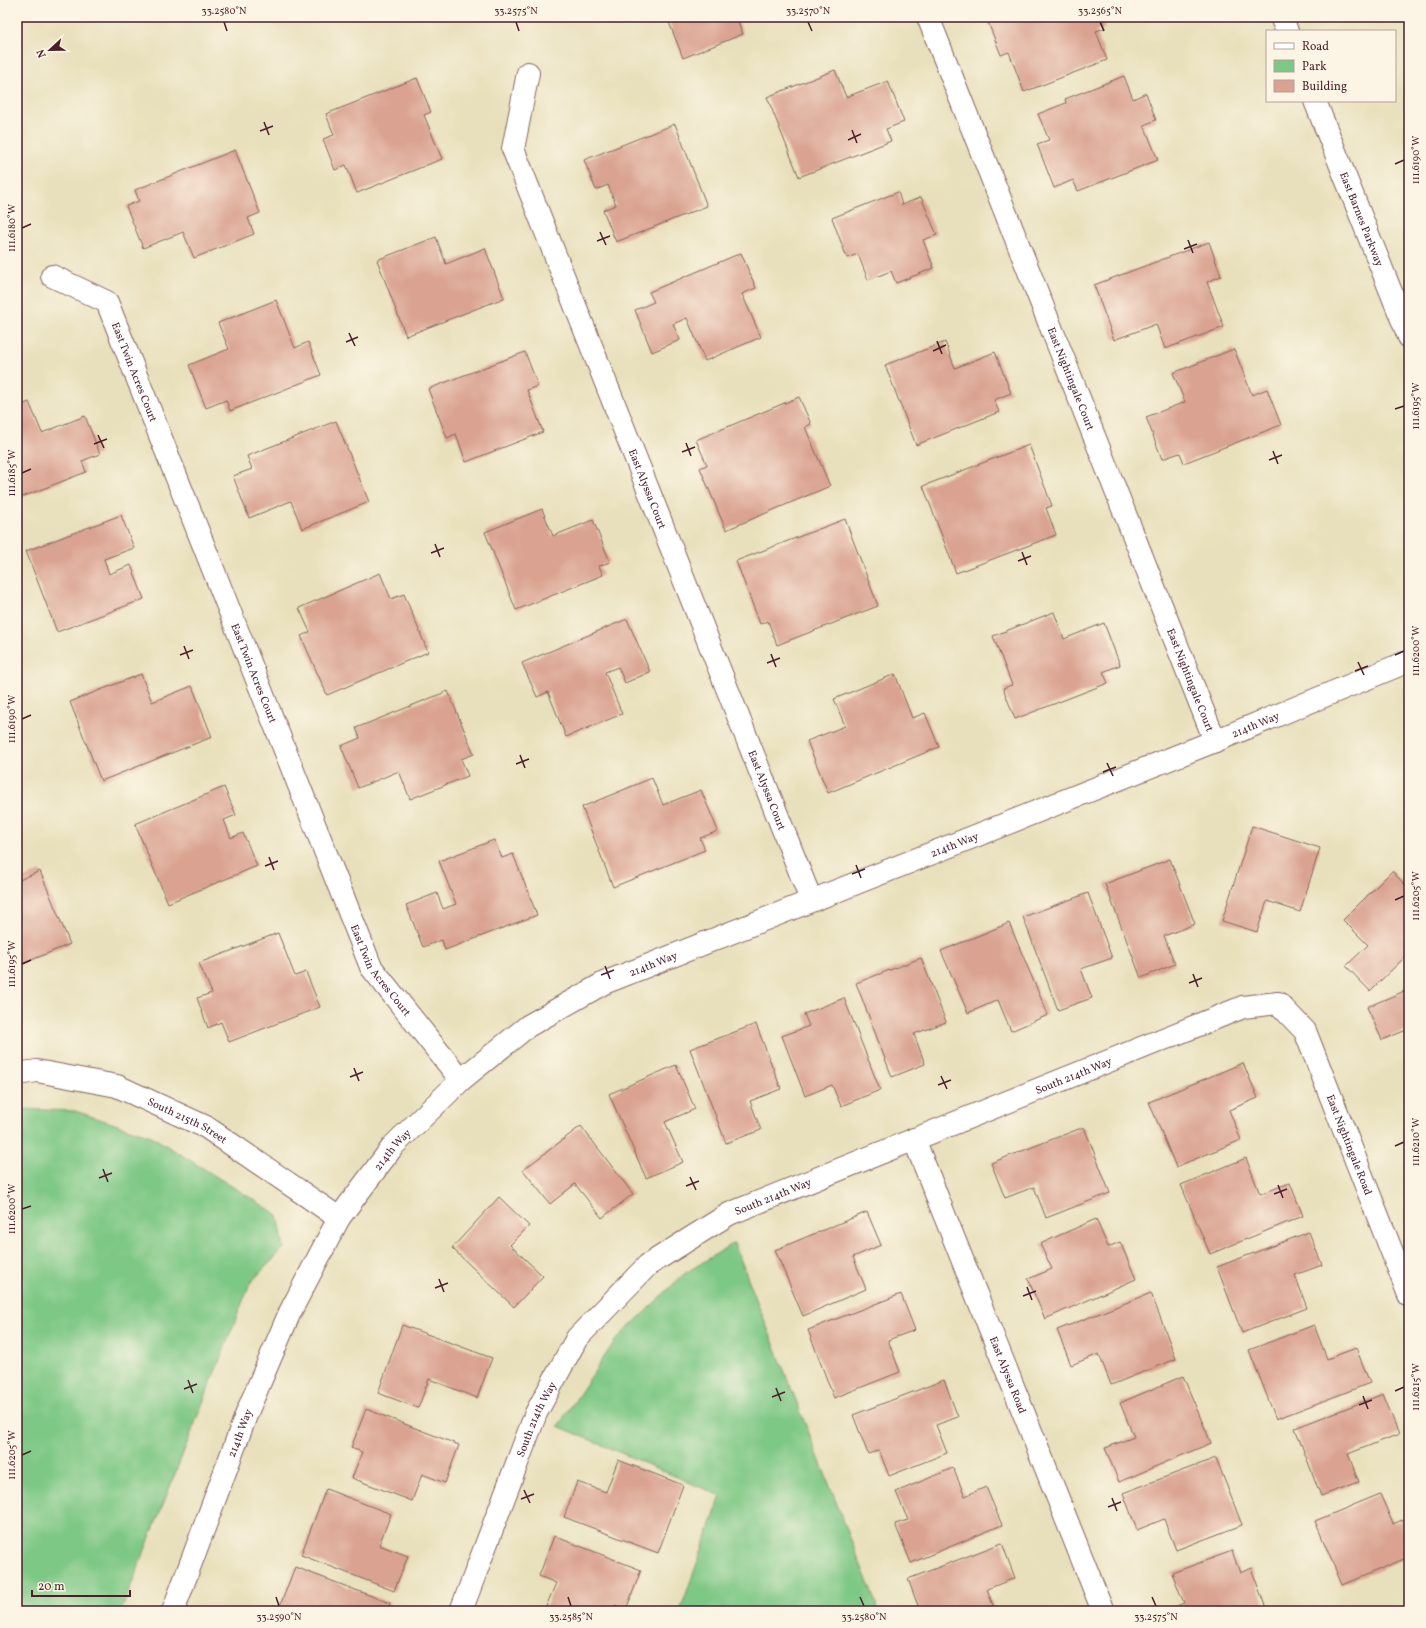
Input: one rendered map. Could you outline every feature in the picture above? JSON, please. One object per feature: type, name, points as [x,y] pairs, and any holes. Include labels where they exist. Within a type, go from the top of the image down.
[{"type":"street","name":"East Nightingale Court","points":[[928,17],[1215,741]]},
{"type":"street","points":[[1281,17],[1287,30]]},
{"type":"street","name":"East Alyssa Court","points":[[528,73],[513,149],[811,900]]},
{"type":"street","name":"East Barnes Parkway","points":[[1315,102],[1409,337]]},
{"type":"street","name":"East Twin Acres Court","points":[[52,276],[107,302],[370,967],[461,1080]]},
{"type":"street","name":"214th Way","points":[[173,1611],[248,1410],[290,1312],[339,1218],[394,1145],[461,1080],[528,1026],[604,983],[1215,741],[1409,661]]},
{"type":"street","name":"South 214th Way","points":[[461,1611],[536,1413],[577,1338],[648,1264],[729,1214],[1243,1007],[1278,1003]]},
{"type":"street","name":"East Nightingale Road","points":[[1278,1003],[1305,1031],[1409,1295]]},
{"type":"street","name":"South 215th Street","points":[[17,1074],[36,1072],[117,1086],[206,1127],[339,1218]]},
{"type":"street","name":"East Alyssa Road","points":[[914,1139],[1103,1611]]},
{"type":"green space","points":[[17,1109],[75,1111],[151,1136],[278,1215],[284,1248],[250,1283],[121,1611],[17,1611]]},
{"type":"green space","points":[[734,1243],[879,1611],[680,1611],[721,1496],[558,1426],[615,1341],[684,1274]]},
{"type":"building","points":[[667,17],[736,17],[743,34],[683,58]]},
{"type":"building","points":[[986,17],[1101,17],[1105,28],[1096,31],[1107,60],[1024,92],[1009,52],[1001,55]]},
{"type":"building","points":[[835,70],[846,97],[888,81],[904,122],[886,129],[891,141],[799,177],[767,97]]},
{"type":"building","points":[[1124,76],[1133,99],[1146,93],[1156,120],[1144,125],[1158,160],[1078,191],[1073,180],[1054,188],[1037,144],[1049,140],[1038,114],[1066,103],[1065,99]]},
{"type":"building","points":[[417,78],[431,112],[424,115],[442,159],[357,193],[346,165],[335,170],[323,139],[334,135],[326,114]]},
{"type":"building","points":[[675,124],[707,206],[616,242],[603,210],[616,205],[608,185],[596,190],[584,160]]},
{"type":"building","points":[[235,150],[260,213],[248,218],[254,234],[194,258],[183,232],[143,248],[126,206],[139,201],[135,190]]},
{"type":"building","points":[[898,192],[902,205],[921,197],[937,235],[923,240],[934,268],[896,283],[891,271],[868,280],[858,254],[847,258],[832,218]]},
{"type":"building","points":[[436,237],[446,264],[485,248],[504,298],[406,336],[377,260]]},
{"type":"building","points":[[1209,242],[1221,276],[1207,282],[1224,327],[1165,349],[1156,324],[1114,340],[1094,285]]},
{"type":"building","points":[[741,253],[756,288],[742,294],[761,337],[705,361],[687,318],[673,324],[680,340],[652,352],[635,310],[654,302],[649,292]]},
{"type":"building","points":[[276,300],[295,348],[308,342],[321,375],[230,411],[226,400],[206,408],[189,365],[229,349],[218,323]]},
{"type":"building","points":[[945,342],[955,368],[995,352],[1011,393],[994,400],[999,412],[916,445],[885,365]]},
{"type":"building","points":[[1234,349],[1252,395],[1267,389],[1281,425],[1184,463],[1180,453],[1162,459],[1146,417],[1185,402],[1173,373]]},
{"type":"building","points":[[525,352],[538,386],[527,390],[543,432],[466,462],[456,434],[447,438],[428,389]]},
{"type":"building","points":[[799,397],[811,424],[805,427],[830,486],[726,530],[700,468],[707,465],[696,440]]},
{"type":"building","points":[[29,402],[42,433],[85,416],[100,454],[82,461],[86,472],[17,499],[17,407]]},
{"type":"building","points":[[336,421],[369,502],[302,529],[291,501],[249,518],[233,476],[252,469],[247,456]]},
{"type":"building","points":[[1029,445],[1052,506],[1046,508],[1056,535],[956,573],[923,486]]},
{"type":"building","points":[[542,509],[553,536],[593,520],[610,562],[599,566],[603,575],[516,610],[485,532]]},
{"type":"building","points":[[121,515],[134,548],[104,559],[109,574],[131,565],[144,599],[57,632],[26,551]]},
{"type":"building","points":[[845,519],[878,606],[777,645],[768,621],[760,624],[736,561]]},
{"type":"building","points":[[380,573],[391,599],[404,594],[428,652],[327,695],[301,636],[310,632],[299,608]]},
{"type":"building","points":[[1054,612],[1064,639],[1104,623],[1120,665],[1103,672],[1108,683],[1015,719],[1003,688],[1012,685],[993,636]]},
{"type":"building","points":[[627,619],[650,672],[625,683],[618,667],[605,672],[622,714],[566,737],[548,692],[537,697],[522,663]]},
{"type":"building","points":[[141,674],[152,702],[192,686],[212,737],[101,781],[70,702]]},
{"type":"building","points":[[895,674],[912,718],[925,713],[939,747],[828,793],[807,741],[845,726],[834,699]]},
{"type":"building","points":[[448,691],[474,754],[461,759],[468,776],[410,799],[399,771],[358,788],[341,746],[360,738],[356,728]]},
{"type":"building","points":[[652,778],[663,805],[701,790],[718,831],[700,838],[705,850],[613,887],[582,807]]},
{"type":"building","points":[[224,787],[236,815],[224,820],[231,838],[243,833],[257,866],[168,903],[135,824]]},
{"type":"building","points":[[1252,826],[1320,848],[1300,912],[1267,901],[1257,932],[1222,921]]},
{"type":"building","points":[[494,840],[502,858],[513,854],[537,915],[445,950],[442,940],[423,947],[406,905],[437,893],[443,909],[456,904],[439,861]]},
{"type":"building","points":[[1170,859],[1195,924],[1164,936],[1175,964],[1141,978],[1105,884]]},
{"type":"building","points":[[40,871],[70,944],[17,966],[17,881]]},
{"type":"building","points":[[1392,871],[1409,889],[1409,953],[1370,991],[1346,966],[1368,945],[1343,920]]},
{"type":"building","points":[[1088,893],[1112,958],[1081,969],[1092,998],[1058,1010],[1023,917]]},
{"type":"building","points":[[1009,923],[1048,1015],[1011,1031],[998,1000],[968,1013],[941,951]]},
{"type":"building","points":[[278,933],[295,976],[306,972],[320,1007],[229,1042],[221,1022],[208,1028],[197,998],[212,993],[199,963]]},
{"type":"building","points":[[921,958],[946,1022],[914,1034],[925,1064],[892,1077],[856,983]]},
{"type":"building","points":[[1409,989],[1409,1029],[1382,1040],[1367,1007]]},
{"type":"building","points":[[844,998],[880,1090],[841,1106],[832,1085],[805,1096],[782,1036],[809,1026],[804,1014]]},
{"type":"building","points":[[756,1024],[781,1089],[750,1101],[761,1130],[726,1143],[690,1049]]},
{"type":"building","points":[[1243,1063],[1258,1098],[1229,1110],[1241,1140],[1176,1167],[1149,1102]]},
{"type":"building","points":[[676,1065],[695,1109],[665,1122],[683,1162],[646,1178],[609,1094]]},
{"type":"building","points":[[581,1126],[633,1194],[602,1218],[575,1184],[550,1204],[523,1170]]},
{"type":"building","points":[[1084,1127],[1110,1193],[1046,1218],[1034,1187],[1005,1198],[991,1163]]},
{"type":"building","points":[[1246,1158],[1260,1194],[1290,1183],[1303,1216],[1210,1254],[1181,1185]]},
{"type":"building","points":[[499,1197],[529,1226],[510,1245],[543,1276],[514,1307],[452,1248]]},
{"type":"building","points":[[867,1212],[881,1245],[853,1257],[866,1289],[803,1316],[775,1250]]},
{"type":"building","points":[[1096,1219],[1108,1247],[1120,1242],[1136,1279],[1045,1319],[1028,1279],[1052,1269],[1040,1244]]},
{"type":"building","points":[[1309,1232],[1322,1265],[1295,1275],[1307,1308],[1242,1333],[1217,1267]]},
{"type":"building","points":[[1151,1293],[1176,1359],[1111,1385],[1099,1354],[1071,1365],[1057,1330]]},
{"type":"building","points":[[901,1294],[915,1330],[888,1340],[900,1372],[834,1398],[808,1330]]},
{"type":"building","points":[[402,1325],[492,1358],[477,1398],[429,1379],[418,1408],[378,1393]]},
{"type":"building","points":[[1314,1325],[1327,1359],[1356,1348],[1370,1383],[1276,1419],[1249,1350]]},
{"type":"building","points":[[1183,1376],[1211,1443],[1119,1482],[1105,1448],[1134,1437],[1120,1403]]},
{"type":"building","points":[[944,1380],[958,1417],[936,1425],[947,1453],[889,1476],[879,1450],[868,1454],[853,1415]]},
{"type":"building","points":[[1383,1394],[1399,1434],[1348,1454],[1359,1482],[1321,1496],[1295,1428]]},
{"type":"building","points":[[366,1409],[459,1445],[445,1483],[422,1474],[412,1501],[352,1478],[362,1452],[351,1448]]},
{"type":"building","points":[[1216,1458],[1242,1525],[1176,1550],[1164,1519],[1137,1530],[1123,1493]]},
{"type":"building","points":[[618,1460],[683,1485],[658,1553],[564,1517],[577,1482],[606,1492]]},
{"type":"building","points":[[953,1468],[965,1496],[986,1487],[1002,1525],[911,1563],[895,1524],[908,1520],[896,1492]]},
{"type":"building","points":[[326,1489],[391,1514],[379,1545],[408,1556],[394,1591],[301,1555]]},
{"type":"building","points":[[1380,1494],[1393,1524],[1409,1517],[1409,1557],[1342,1585],[1315,1521]]},
{"type":"building","points":[[554,1536],[641,1570],[626,1610],[615,1605],[613,1611],[549,1611],[545,1609],[556,1583],[539,1576]]},
{"type":"building","points":[[1002,1543],[1015,1578],[987,1589],[995,1611],[920,1611],[908,1579]]},
{"type":"building","points":[[1232,1551],[1240,1573],[1251,1568],[1267,1611],[1162,1611],[1184,1603],[1172,1573]]},
{"type":"building","points":[[295,1567],[390,1603],[388,1611],[278,1611]]}]
